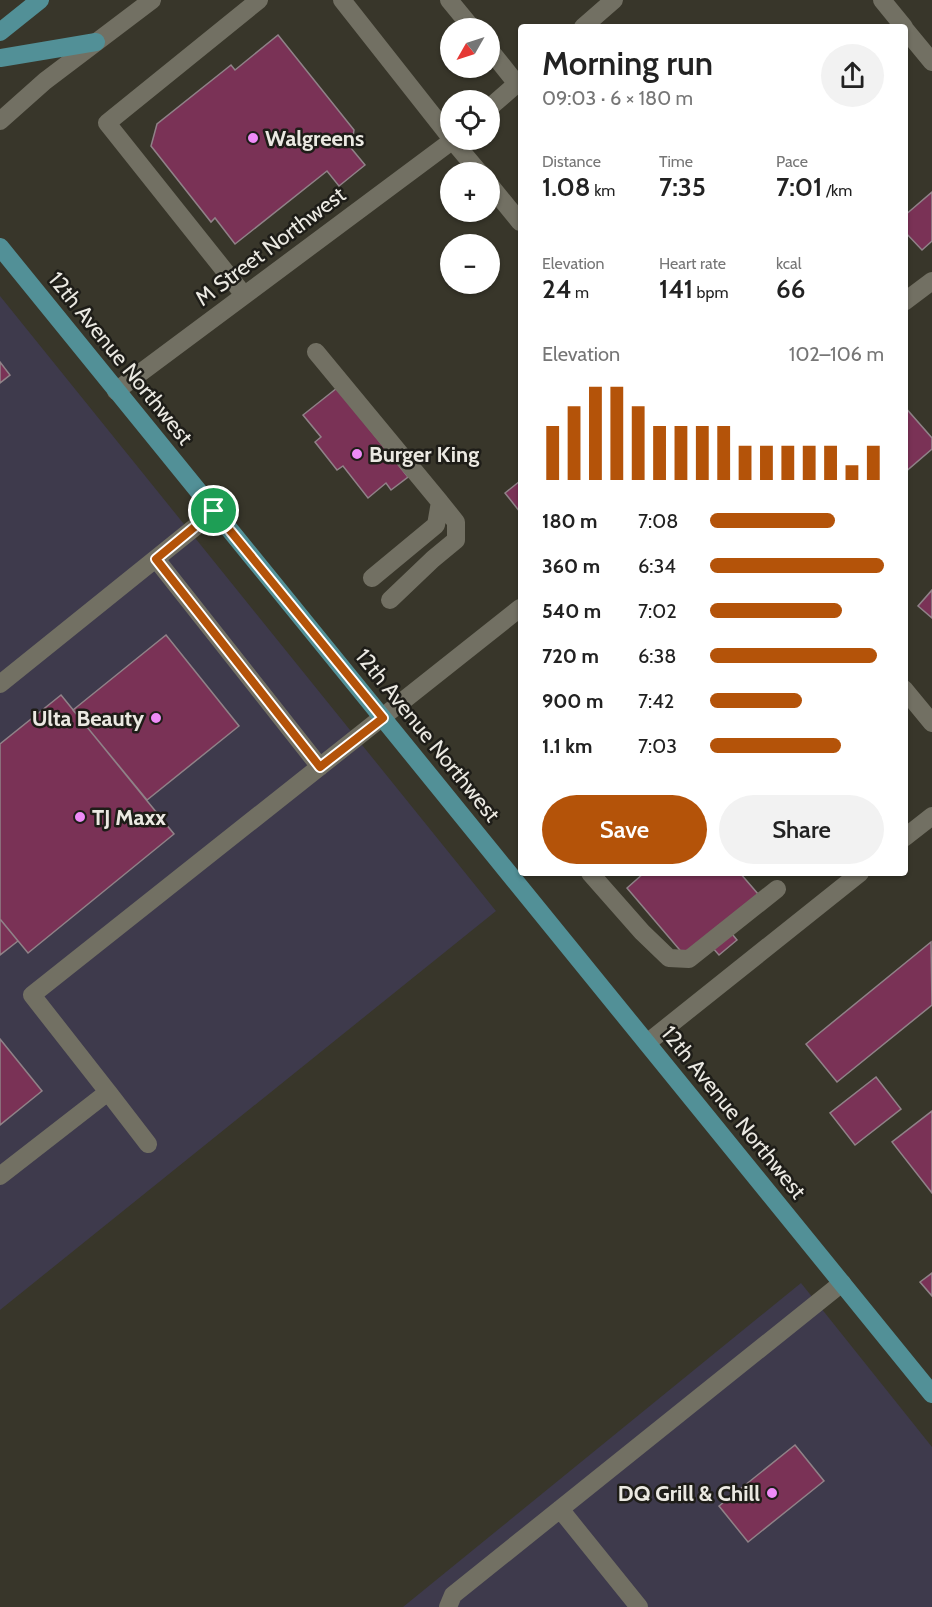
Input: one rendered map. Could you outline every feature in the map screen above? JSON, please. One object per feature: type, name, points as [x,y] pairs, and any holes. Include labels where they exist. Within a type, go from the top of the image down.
[{"type":"main road","points":[[0,32],[40,0]]},
{"type":"main road","points":[[0,58],[96,42]]},
{"type":"main road","name":"12th Avenue Northwest","points":[[0,247],[932,1394]]},
{"type":"street","points":[[0,121],[45,81],[152,0]]},
{"type":"street","points":[[244,295],[107,123],[259,0]]},
{"type":"street","points":[[342,0],[440,124]]},
{"type":"street","points":[[449,0],[464,18]]},
{"type":"street","points":[[586,24],[614,0]]},
{"type":"street","points":[[882,0],[902,24]]},
{"type":"street","points":[[908,32],[932,62]]},
{"type":"street","points":[[500,61],[518,81]]},
{"type":"street","points":[[500,98],[518,83]]},
{"type":"street","name":"M Street Northwest","points":[[116,391],[440,148]]},
{"type":"street","points":[[461,150],[471,162]]},
{"type":"street","points":[[500,197],[518,220]]},
{"type":"street","points":[[908,299],[932,281]]},
{"type":"street","points":[[316,352],[456,522],[456,540],[390,600]]},
{"type":"street","points":[[372,578],[436,525],[440,502]]},
{"type":"street","points":[[0,684],[214,511]]},
{"type":"street","points":[[156,559],[320,767]]},
{"type":"street","points":[[148,1144],[32,995],[518,610]]},
{"type":"street","points":[[908,694],[932,723]]},
{"type":"street","points":[[908,835],[932,816]]},
{"type":"street","points":[[594,876],[642,932],[669,958],[689,959],[781,893]]},
{"type":"street","points":[[647,1043],[857,876]]},
{"type":"street","points":[[0,1176],[108,1092]]},
{"type":"street","points":[[448,1607],[453,1595],[842,1283]]},
{"type":"street","points":[[560,1509],[639,1607]]},
{"type":"shaded area","points":[[0,296],[496,911],[0,1310]]},
{"type":"shaded area","points":[[801,1283],[932,1447],[932,1607],[403,1607]]},
{"type":"building","name":"Walgreens","points":[[278,35],[354,130],[351,148],[365,165],[339,186],[327,171],[235,244],[215,218],[211,222],[151,146],[157,124],[231,65],[235,70]]},
{"type":"building","points":[[932,192],[932,241],[922,250],[908,235],[908,213]]},
{"type":"building","points":[[0,362],[10,375],[0,383]]},
{"type":"building","name":"Burger King","points":[[337,388],[408,477],[391,490],[386,483],[368,498],[343,466],[337,470],[315,442],[321,437],[303,415]]},
{"type":"building","points":[[908,411],[932,438],[932,449],[908,470]]},
{"type":"building","points":[[518,483],[518,509],[505,493]]},
{"type":"building","points":[[932,590],[932,618],[918,606]]},
{"type":"building","name":"Ulta Beauty","points":[[166,635],[239,726],[147,800],[73,710]]},
{"type":"building","name":"TJ Maxx","points":[[61,695],[174,834],[28,953],[0,919],[0,744]]},
{"type":"building","points":[[641,876],[743,876],[758,894],[723,923],[737,940],[719,955],[704,938],[684,955],[627,888]]},
{"type":"building","points":[[0,919],[18,941],[0,955]]},
{"type":"building","points":[[931,942],[932,1005],[837,1082],[806,1044]]},
{"type":"building","points":[[0,1039],[42,1091],[0,1125]]},
{"type":"building","points":[[876,1077],[901,1109],[855,1145],[830,1113]]},
{"type":"building","points":[[932,1111],[932,1193],[892,1142]]},
{"type":"building","points":[[932,1273],[932,1296],[920,1282]]},
{"type":"building","name":"DQ Grill & Chill","points":[[795,1445],[824,1481],[748,1542],[719,1506]]},
{"type":"place","name":"Walgreens","points":[[253,138]]},
{"type":"place","name":"Burger King","points":[[357,454]]},
{"type":"place","name":"Ulta Beauty","points":[[156,718]]},
{"type":"place","name":"TJ Maxx","points":[[80,817]]},
{"type":"place","name":"DQ Grill & Chill","points":[[772,1493]]},
{"type":"route","points":[[214,511],[383,718],[320,767],[156,559],[214,511]]}]
